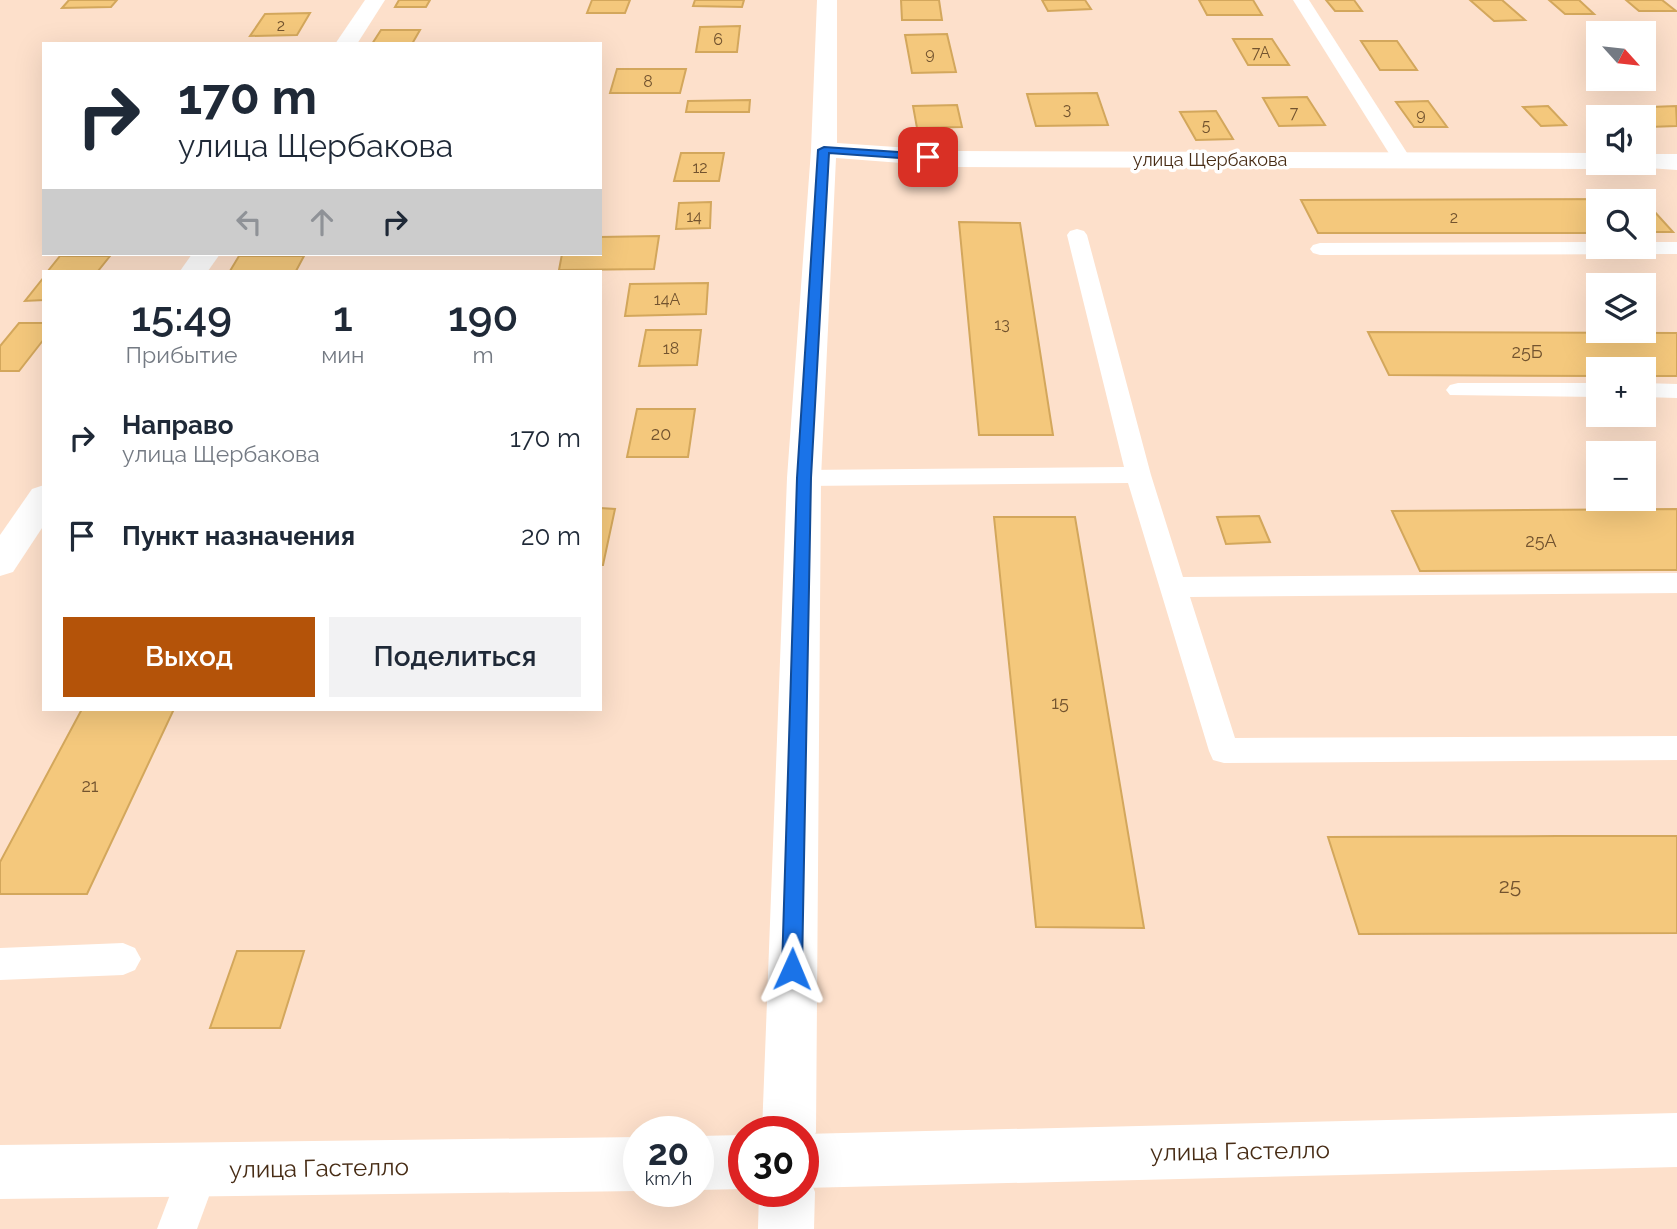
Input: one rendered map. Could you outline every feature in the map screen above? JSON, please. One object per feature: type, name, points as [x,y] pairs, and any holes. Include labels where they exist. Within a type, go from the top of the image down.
[{"type":"street","points":[[347,42],[375,0]]},
{"type":"street","points":[[789,1116],[804,478],[824,150],[827,0]]},
{"type":"street","name":"улица Щербакова","points":[[824,150],[954,159],[1586,161]]},
{"type":"street","points":[[1656,162],[1677,162]]},
{"type":"street","points":[[0,563],[42,500]]},
{"type":"street","name":"улица Гастелло","points":[[819,1161],[1677,1140]]},
{"type":"street","name":"улица Гастелло","points":[[0,1172],[623,1164]]},
{"type":"street","points":[[786,1229],[787,1207]]},
{"type":"lane","points":[[1301,0],[1402,159]]},
{"type":"lane","points":[[1077,235],[1138,475],[1224,751],[1677,748]]},
{"type":"lane","points":[[1320,249],[1677,248]]},
{"type":"lane","points":[[1458,390],[1586,390]]},
{"type":"lane","points":[[1656,390],[1677,391]]},
{"type":"lane","points":[[804,478],[1138,475]]},
{"type":"lane","points":[[1173,587],[1677,583]]},
{"type":"lane","points":[[0,964],[123,959]]},
{"type":"lane","points":[[177,1229],[199,1169]]},
{"type":"building","points":[[69,0],[117,0],[111,7],[62,8]]},
{"type":"building","points":[[399,0],[430,0],[426,7],[395,7]]},
{"type":"building","points":[[592,0],[630,0],[625,13],[587,13]]},
{"type":"building","points":[[695,0],[744,0],[742,7],[693,6]]},
{"type":"building","points":[[901,0],[939,0],[942,20],[902,20]]},
{"type":"building","points":[[1042,0],[1085,0],[1091,9],[1048,11]]},
{"type":"building","points":[[1199,0],[1253,0],[1262,15],[1207,15]]},
{"type":"building","points":[[1326,0],[1354,0],[1362,11],[1335,11]]},
{"type":"building","points":[[1470,0],[1502,0],[1525,20],[1494,21]]},
{"type":"building","points":[[1549,0],[1579,0],[1594,14],[1565,14]]},
{"type":"building","points":[[1626,0],[1662,0],[1676,11],[1639,11]]},
{"type":"building","points":[[310,13],[297,35],[250,36],[265,14]]},
{"type":"building","points":[[740,26],[737,52],[696,52],[700,27]]},
{"type":"building","points":[[381,30],[420,30],[413,42],[373,42]]},
{"type":"building","points":[[947,34],[956,72],[912,73],[905,35]]},
{"type":"building","points":[[1233,39],[1272,39],[1289,65],[1248,65]]},
{"type":"building","points":[[1361,41],[1397,41],[1417,70],[1380,70]]},
{"type":"building","points":[[617,69],[686,69],[680,93],[610,93]]},
{"type":"building","points":[[1097,93],[1108,125],[1036,126],[1027,94]]},
{"type":"building","points":[[1307,97],[1325,125],[1279,126],[1263,98]]},
{"type":"building","points":[[750,100],[749,112],[686,112],[688,101]]},
{"type":"building","points":[[1428,101],[1447,127],[1414,127],[1396,102]]},
{"type":"building","points":[[957,105],[962,127],[917,128],[913,106]]},
{"type":"building","points":[[1548,106],[1566,125],[1541,126],[1523,107]]},
{"type":"building","points":[[1676,106],[1677,126],[1656,127],[1656,107]]},
{"type":"building","points":[[1216,111],[1233,139],[1196,140],[1180,112]]},
{"type":"building","points":[[681,153],[724,153],[719,181],[674,181]]},
{"type":"building","points":[[1586,199],[1586,233],[1318,233],[1301,200]]},
{"type":"building","points":[[711,202],[710,228],[676,229],[679,203]]},
{"type":"building","points":[[1656,213],[1673,232],[1656,232]]},
{"type":"building","points":[[959,222],[1020,223],[1053,435],[979,435]]},
{"type":"building","points":[[659,236],[654,269],[559,270],[562,256],[602,256],[602,237]]},
{"type":"building","points":[[60,256],[110,256],[99,270],[49,270]]},
{"type":"building","points":[[239,256],[304,256],[297,270],[231,270]]},
{"type":"building","points":[[42,280],[42,300],[25,301]]},
{"type":"building","points":[[708,283],[706,314],[625,316],[630,284]]},
{"type":"building","points":[[19,323],[42,323],[42,342],[19,371],[0,371],[0,346]]},
{"type":"building","points":[[646,330],[701,330],[697,365],[639,366]]},
{"type":"building","points":[[1368,332],[1586,333],[1586,343],[1656,343],[1656,333],[1677,333],[1677,376],[1656,376],[1656,357],[1586,357],[1586,376],[1389,375]]},
{"type":"building","points":[[637,409],[695,409],[688,457],[627,457]]},
{"type":"building","points":[[602,508],[615,509],[603,565]]},
{"type":"building","points":[[1677,509],[1677,570],[1420,571],[1392,511],[1656,511]]},
{"type":"building","points":[[1259,516],[1270,542],[1226,544],[1217,517]]},
{"type":"building","points":[[994,517],[1075,517],[1144,928],[1036,927]]},
{"type":"building","points":[[81,711],[173,711],[87,894],[0,894],[0,862]]},
{"type":"building","points":[[1677,836],[1677,933],[1359,934],[1328,837]]},
{"type":"building","points":[[237,951],[304,951],[280,1028],[210,1028]]},
{"type":"route","points":[[792,969],[804,478],[824,150],[928,157]]}]
